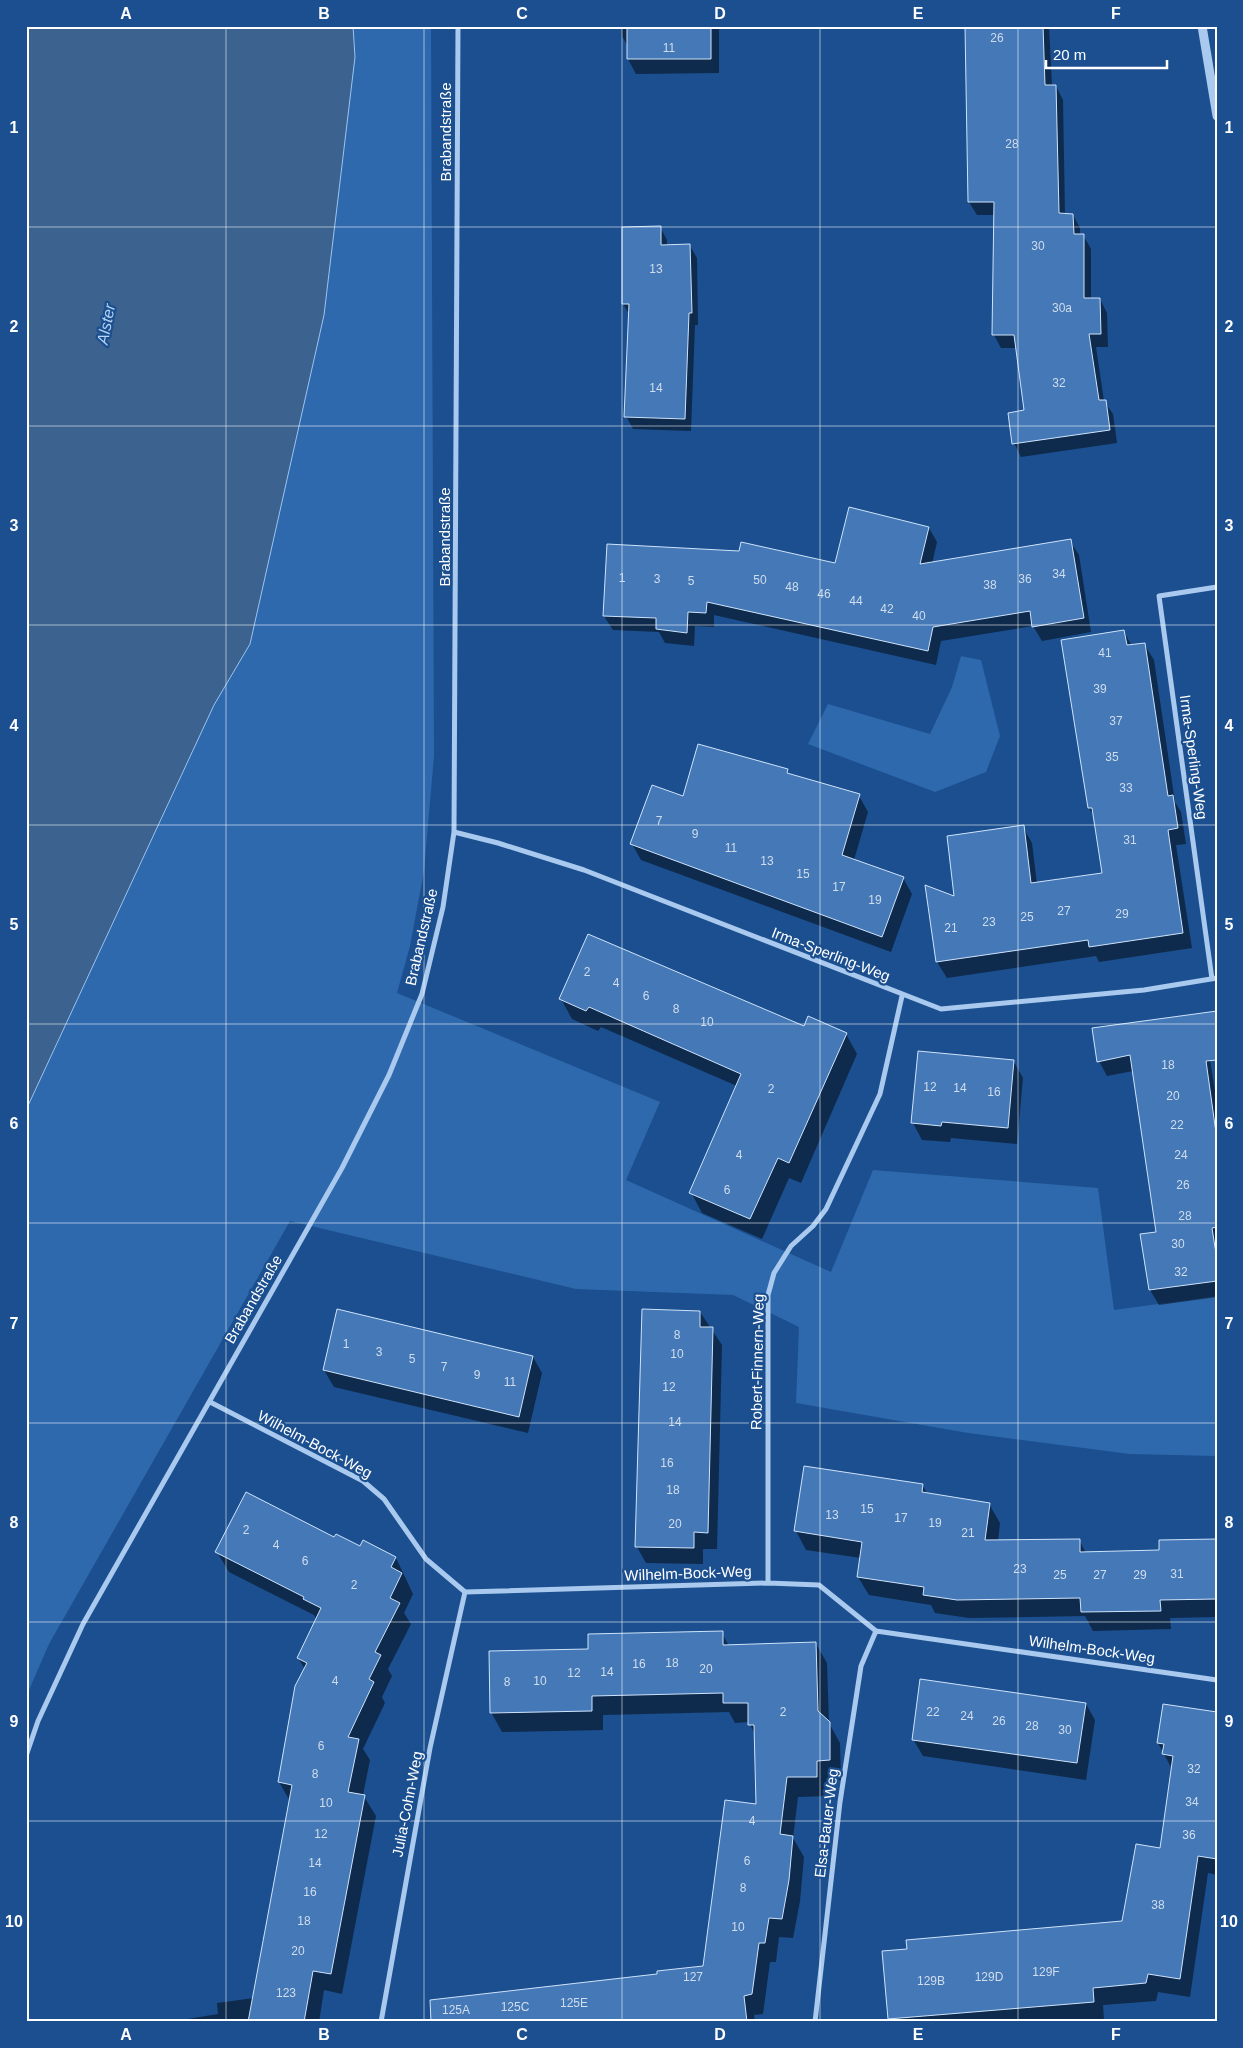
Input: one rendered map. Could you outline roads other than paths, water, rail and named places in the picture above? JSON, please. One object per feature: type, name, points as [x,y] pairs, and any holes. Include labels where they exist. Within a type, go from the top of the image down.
[{"type":"street","name":"Brabandstraße","points":[[26,1756],[38,1721],[83,1624],[342,1168],[389,1075],[422,994],[443,907],[454,832],[458,26]]},
{"type":"street","points":[[1202,26],[1217,116]]},
{"type":"street","name":"Irma-Sperling-Weg","points":[[454,832],[498,843],[584,870],[902,996],[941,1009],[1144,990],[1215,978],[1159,596],[1217,587]]},
{"type":"street","name":"Robert-Finnern-Weg","points":[[768,1583],[768,1295],[774,1274],[791,1246],[813,1226],[826,1209],[880,1094],[902,996]]},
{"type":"street","name":"Wilhelm-Bock-Weg","points":[[210,1402],[363,1481],[384,1499],[426,1560],[465,1592],[768,1583],[819,1585],[876,1631],[1217,1680]]},
{"type":"street","name":"Julia-Cohn-Weg","points":[[380,2022],[430,1748],[465,1592]]},
{"type":"street","name":"Elsa-Bauer-Weg","points":[[815,2022],[840,1802],[861,1666],[876,1631]]},
{"type":"water","name":"Alster","points":[[26,26],[353,26],[355,57],[324,315],[250,644],[214,705],[26,1110]]}]
